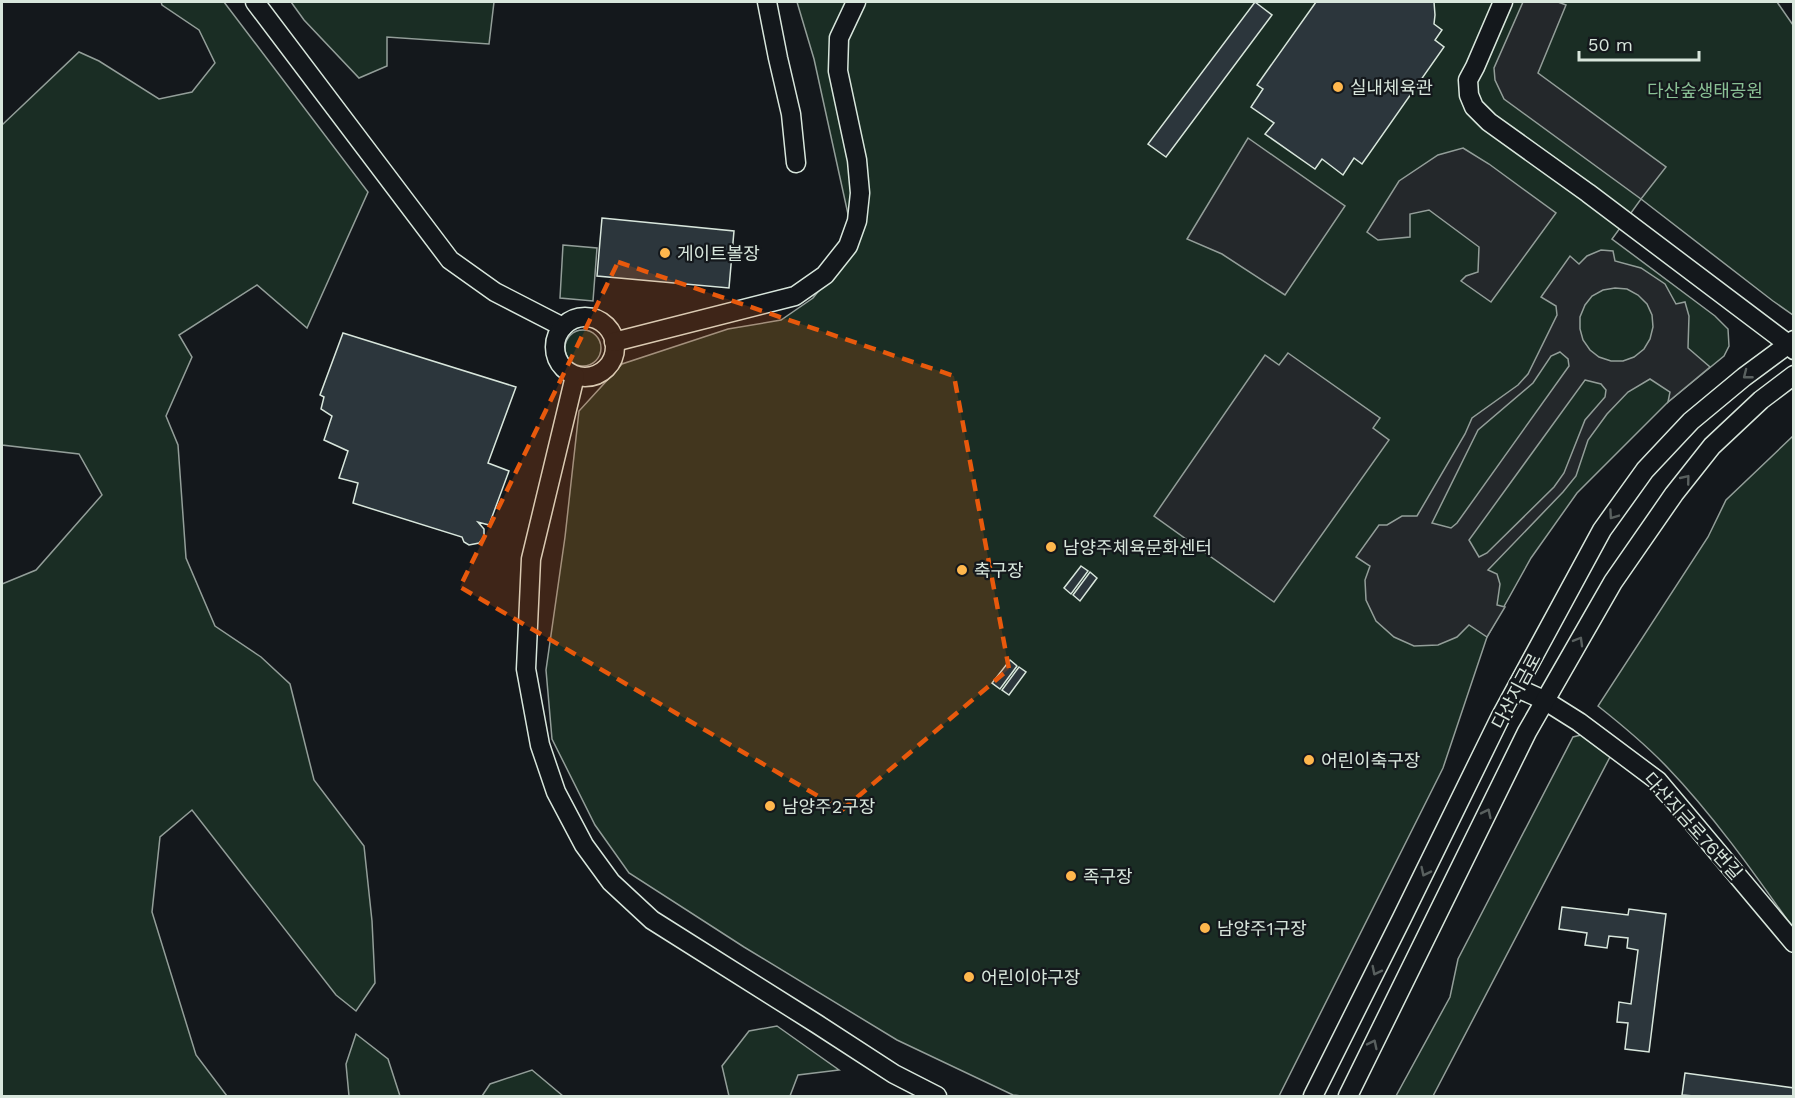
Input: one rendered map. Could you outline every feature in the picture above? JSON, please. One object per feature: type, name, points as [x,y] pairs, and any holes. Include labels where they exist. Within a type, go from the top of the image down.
[{"type":"street","points":[[255,2],[450,260],[495,292],[563,327]]},
{"type":"street","points":[[767,2],[791,114],[796,164]]},
{"type":"street","points":[[614,342],[795,296],[825,275],[848,246],[857,221],[860,192],[857,160],[838,72],[839,38],[856,2]]},
{"type":"street","points":[[1503,2],[1468,81],[1468,95],[1474,107],[1505,134],[1792,345]]},
{"type":"street","points":[[582,318],[592,318],[608,328],[614,342],[614,356],[610,364],[603,372],[584,378],[565,370],[555,353],[558,333],[572,320],[582,318]]},
{"type":"street","name":"다산지금로","points":[[1313,1096],[1500,718],[1602,530],[1645,470],[1691,422],[1744,377],[1792,345]]},
{"type":"street","name":"다산지금로","points":[[1348,1096],[1514,758],[1544,700],[1613,582],[1674,494],[1712,446],[1761,400],[1794,375]]},
{"type":"street","points":[[575,376],[531,559],[526,669],[540,745],[555,792],[584,845],[611,882],[652,920],[818,1023],[894,1074],[937,1096]]},
{"type":"street","name":"다산지금로76번길","points":[[1517,688],[1544,700],[1579,722],[1658,781],[1794,943]]},
{"type":"highlighted area","points":[[618,262],[954,376],[1009,669],[842,810],[460,587]]},
{"type":"green space","points":[[161,2],[224,2],[368,192],[307,328],[257,285],[179,335],[192,357],[166,416],[178,445],[186,558],[215,626],[261,657],[290,684],[314,780],[364,846],[372,921],[375,983],[356,1011],[336,995],[192,810],[160,837],[152,912],[196,1055],[227,1096],[2,1096],[2,584],[36,570],[102,495],[79,454],[2,445],[2,125],[79,52],[99,61],[159,99],[192,92],[215,63],[199,30],[162,5]]},
{"type":"green space","points":[[291,2],[494,2],[489,44],[387,37],[387,66],[359,78],[304,20]]},
{"type":"green space","name":"남양주체육문화센터","points":[[797,2],[1777,2],[1793,25],[1793,315],[1641,199],[1612,239],[1715,316],[1728,329],[1729,346],[1724,356],[1668,402],[1577,493],[1531,558],[1487,637],[1443,768],[1279,1096],[1013,1095],[897,1040],[744,947],[629,873],[595,825],[552,739],[546,670],[565,537],[579,411],[622,364],[728,329],[781,320],[813,298],[855,246],[814,59]]},
{"type":"green space","points":[[563,245],[597,248],[593,301],[560,298]]},
{"type":"green space","points":[[583,330],[595,336],[601,348],[595,360],[583,366],[571,360],[565,348],[571,336]]},
{"type":"green space","points":[[1793,436],[1793,928],[1701,805],[1651,751],[1598,706],[1708,537],[1726,500]]},
{"type":"green space","points":[[1581,735],[1610,757],[1433,1096],[1396,1096],[1450,997],[1458,959],[1573,737]]},
{"type":"green space","points":[[777,1026],[839,1070],[798,1075],[790,1096],[729,1096],[722,1066],[749,1031]]},
{"type":"green space","points":[[356,1034],[388,1059],[400,1096],[349,1096],[346,1064]]},
{"type":"green space","points":[[532,1070],[563,1096],[482,1096],[490,1084]]},
{"type":"shaded area","points":[[1523,2],[1558,2],[1566,5],[1538,73],[1666,167],[1641,199],[1504,99],[1495,80],[1494,68]]},
{"type":"shaded area","points":[[1248,138],[1345,206],[1285,295],[1222,254],[1187,239]]},
{"type":"shaded area","points":[[1463,148],[1556,213],[1491,302],[1461,281],[1466,276],[1478,272],[1479,247],[1429,210],[1410,214],[1410,237],[1378,240],[1367,232],[1399,181],[1438,155]]},
{"type":"shaded area","points":[[1601,250],[1613,251],[1615,261],[1641,268],[1665,284],[1676,304],[1685,302],[1689,316],[1688,348],[1710,367],[1668,402],[1670,392],[1650,379],[1628,392],[1607,414],[1588,440],[1576,476],[1488,570],[1497,574],[1500,584],[1497,605],[1505,607],[1487,637],[1469,625],[1457,637],[1438,645],[1414,646],[1394,637],[1376,621],[1366,600],[1365,580],[1370,566],[1356,557],[1379,525],[1387,525],[1402,516],[1417,516],[1472,418],[1518,385],[1528,374],[1557,315],[1556,306],[1541,297],[1570,256],[1579,264],[1587,256]],"holes":[[[1627,289],[1638,295],[1647,304],[1652,315],[1653,327],[1644,349],[1634,357],[1623,361],[1611,361],[1599,357],[1583,340],[1580,329],[1580,317],[1592,296],[1603,290]],[[1560,352],[1568,359],[1569,366],[1457,523],[1451,528],[1432,523],[1478,430],[1533,383],[1551,356]],[[1585,380],[1601,384],[1606,390],[1605,397],[1585,420],[1564,473],[1554,487],[1487,553],[1479,557],[1469,540]]]},
{"type":"shaded area","points":[[1288,353],[1380,418],[1373,428],[1389,440],[1274,602],[1154,516],[1265,355],[1279,365]]},
{"type":"building","points":[[1255,2],[1272,15],[1166,157],[1148,144]]},
{"type":"building","name":"실내체육관","points":[[1316,2],[1434,2],[1434,24],[1442,30],[1435,40],[1444,47],[1362,164],[1354,158],[1343,175],[1322,159],[1315,169],[1265,134],[1274,123],[1251,107],[1263,89],[1257,85]]},
{"type":"building","name":"게이트볼장","points":[[602,218],[734,231],[729,288],[597,276]]},
{"type":"building","points":[[343,333],[516,387],[488,463],[509,471],[489,525],[478,522],[484,529],[484,537],[479,543],[469,545],[462,537],[353,503],[358,483],[339,478],[348,451],[324,440],[332,416],[321,409],[324,397],[320,395]]},
{"type":"building","points":[[1081,566],[1088,571],[1071,594],[1064,588]]},
{"type":"building","points":[[1090,572],[1097,578],[1080,601],[1073,595]]},
{"type":"building","points":[[1010,660],[1017,666],[1000,689],[992,683]]},
{"type":"building","points":[[1019,667],[1026,672],[1009,695],[1002,690]]},
{"type":"building","points":[[1562,907],[1628,915],[1629,909],[1666,914],[1649,1052],[1625,1049],[1628,1023],[1617,1022],[1619,1002],[1631,1004],[1638,950],[1627,948],[1628,938],[1609,936],[1607,948],[1585,945],[1587,933],[1559,929]]},
{"type":"building","points":[[1685,1073],[1794,1088],[1794,1096],[1682,1095]]},
{"type":"place","name":"실내체육관","points":[[1338,87]]},
{"type":"place","name":"게이트볼장","points":[[665,253]]},
{"type":"place","name":"남양주체육문화센터","points":[[1051,547]]},
{"type":"place","name":"축구장","points":[[962,570]]},
{"type":"place","name":"어린이축구장","points":[[1309,760]]},
{"type":"place","name":"남양주2구장","points":[[770,806]]},
{"type":"place","name":"족구장","points":[[1071,876]]},
{"type":"place","name":"남양주1구장","points":[[1205,928]]},
{"type":"place","name":"어린이야구장","points":[[969,977]]},
{"type":"park label","name":"다산숲생태공원","points":[[1705,90]]}]
